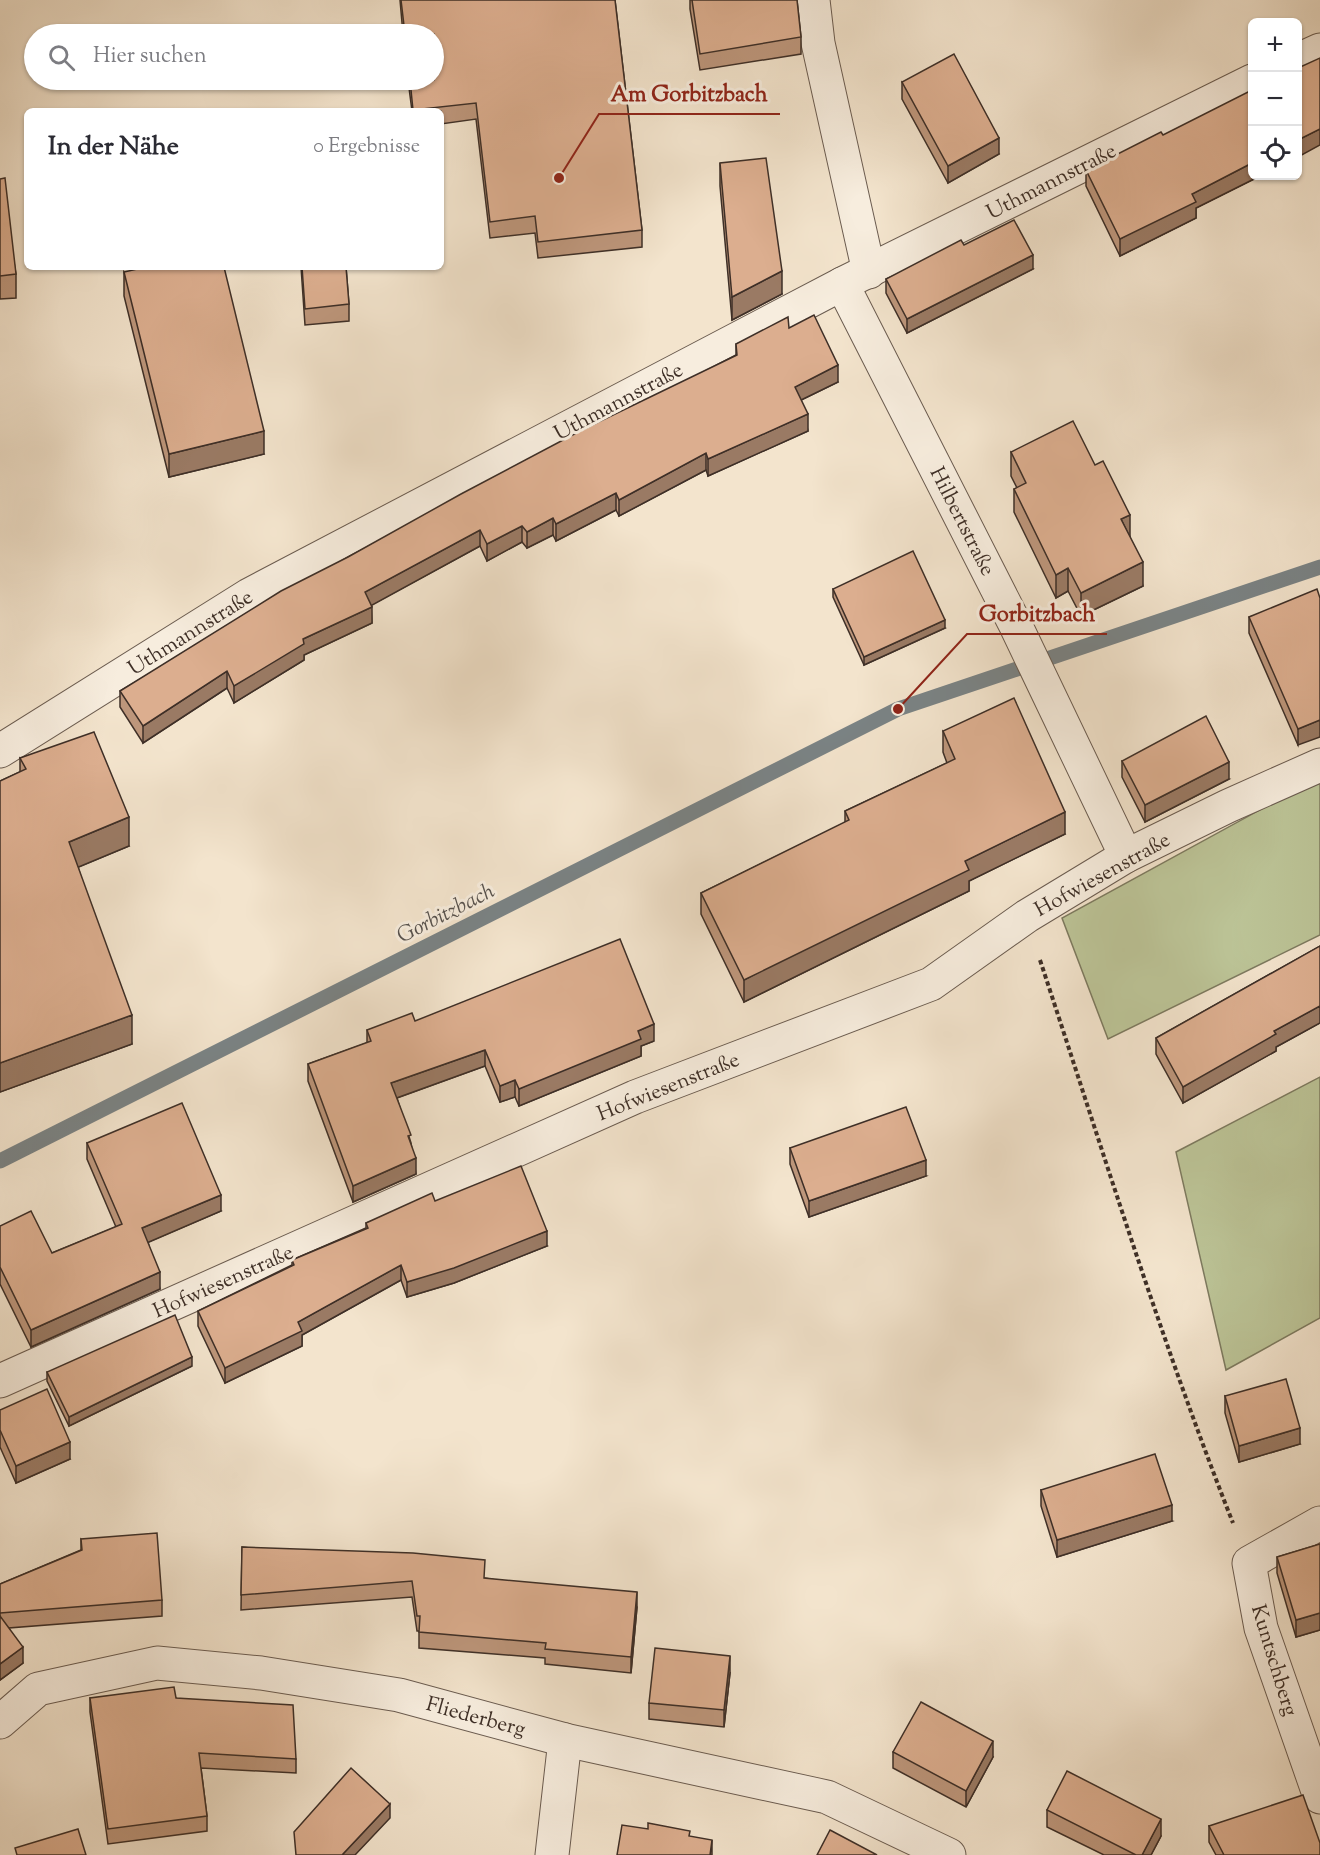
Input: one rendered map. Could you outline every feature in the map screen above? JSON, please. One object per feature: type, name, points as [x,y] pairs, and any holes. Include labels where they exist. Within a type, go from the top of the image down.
[{"type":"street","name":"Hilbertstraße","points":[[813,0],[855,278],[1015,624],[1126,856]]},
{"type":"street","points":[[1302,58],[1320,50]]},
{"type":"street","name":"Uthmannstraße","points":[[0,751],[249,595],[855,278],[1248,83]]},
{"type":"street","name":"Hofwiesenstraße","points":[[0,1381],[635,1096],[931,984],[1027,916],[1126,856],[1228,806],[1320,765]]},
{"type":"street","points":[[1249,1563],[1320,1523]]},
{"type":"street","name":"Kuntschberg","points":[[1249,1563],[1261,1628],[1320,1797]]},
{"type":"street","name":"Fliederberg","points":[[0,1722],[38,1689],[157,1663],[261,1672],[399,1695],[565,1740],[827,1797],[950,1855]]},
{"type":"street","points":[[552,1855],[565,1740]]},
{"type":"path","points":[[1038,954],[1194,1424],[1249,1563]]},
{"type":"green space","points":[[1320,777],[1320,935],[1108,1039],[1062,918]]},
{"type":"green space","points":[[1320,1077],[1320,1318],[1226,1370],[1176,1152]]},
{"type":"building","points":[[401,0],[615,0],[642,230],[538,242],[535,216],[490,222],[476,103],[413,108],[411,90],[444,90],[444,24],[404,24]]},
{"type":"building","points":[[692,0],[797,0],[801,37],[700,54]]},
{"type":"building","points":[[954,54],[999,138],[948,166],[902,82]]},
{"type":"building","points":[[1320,58],[1320,129],[1302,138],[1302,72],[1302,66]]},
{"type":"building","points":[[1248,92],[1248,165],[1192,194],[1196,202],[1120,239],[1086,170],[1161,132],[1163,135]]},
{"type":"building","points":[[766,158],[782,271],[732,297],[720,163]]},
{"type":"building","points":[[5,178],[16,274],[0,276],[0,179]]},
{"type":"building","points":[[1014,220],[1033,255],[907,319],[886,279],[961,240],[964,245]]},
{"type":"building","points":[[133,270],[225,270],[264,431],[169,454],[124,272]]},
{"type":"building","points":[[302,270],[346,270],[349,304],[305,309]]},
{"type":"building","points":[[814,315],[838,365],[795,387],[808,414],[708,459],[706,453],[619,500],[616,493],[556,524],[553,518],[527,532],[522,526],[487,544],[480,530],[365,592],[372,607],[303,639],[304,644],[234,686],[227,671],[143,726],[120,691],[281,591],[582,430],[737,355],[736,344],[788,317],[789,328]]},
{"type":"building","points":[[1073,421],[1095,465],[1103,461],[1130,515],[1121,519],[1143,562],[1081,593],[1068,568],[1056,575],[1014,489],[1026,483],[1011,452]]},
{"type":"building","points":[[913,551],[945,620],[864,657],[833,589]]},
{"type":"building","points":[[1317,589],[1320,598],[1320,720],[1298,729],[1249,617]]},
{"type":"building","points":[[1014,698],[1065,812],[965,861],[969,870],[744,980],[701,893],[849,820],[845,811],[955,759],[943,731]]},
{"type":"building","points":[[1206,716],[1229,762],[1145,805],[1122,761]]},
{"type":"building","points":[[94,732],[129,817],[69,842],[132,1015],[0,1063],[0,781],[26,769],[20,758]]},
{"type":"building","points":[[620,939],[654,1024],[638,1031],[641,1039],[519,1089],[515,1080],[500,1086],[485,1050],[391,1083],[411,1135],[408,1136],[416,1158],[353,1186],[308,1064],[371,1041],[367,1030],[412,1013],[415,1021]]},
{"type":"building","points":[[1320,946],[1320,1006],[1274,1031],[1276,1034],[1183,1087],[1156,1038]]},
{"type":"building","points":[[182,1103],[221,1195],[142,1228],[160,1272],[31,1330],[0,1267],[0,1226],[31,1211],[52,1253],[122,1224],[87,1143]]},
{"type":"building","points":[[906,1107],[926,1160],[809,1201],[790,1148]]},
{"type":"building","points":[[521,1166],[547,1231],[454,1268],[407,1282],[401,1265],[298,1322],[302,1331],[225,1368],[198,1311],[294,1265],[292,1260],[368,1228],[366,1223],[432,1193],[435,1201]]},
{"type":"building","points":[[175,1315],[192,1357],[69,1417],[47,1372]]},
{"type":"building","points":[[1286,1379],[1300,1428],[1239,1446],[1225,1396]]},
{"type":"building","points":[[47,1389],[70,1442],[16,1466],[0,1430],[0,1410]]},
{"type":"building","points":[[1155,1454],[1172,1505],[1057,1540],[1041,1490]]},
{"type":"building","points":[[157,1533],[162,1600],[0,1613],[0,1584],[82,1550],[81,1539]]},
{"type":"building","points":[[1320,1544],[1320,1613],[1296,1620],[1277,1557]]},
{"type":"building","points":[[242,1547],[413,1553],[485,1560],[484,1578],[637,1592],[631,1657],[545,1649],[546,1643],[419,1632],[420,1616],[417,1616],[412,1581],[241,1595]]},
{"type":"building","points":[[0,1616],[23,1647],[0,1664]]},
{"type":"building","points":[[655,1648],[730,1656],[724,1710],[649,1703]]},
{"type":"building","points":[[174,1687],[176,1698],[293,1705],[296,1759],[199,1753],[207,1816],[108,1829],[90,1698]]},
{"type":"building","points":[[921,1702],[993,1741],[966,1791],[893,1752]]},
{"type":"building","points":[[351,1768],[390,1804],[342,1855],[296,1855],[294,1832]]},
{"type":"building","points":[[1067,1771],[1161,1819],[1142,1855],[1136,1855],[1047,1810]]},
{"type":"building","points":[[1303,1795],[1320,1843],[1320,1855],[1224,1855],[1209,1826]]},
{"type":"building","points":[[648,1823],[690,1831],[689,1836],[712,1840],[710,1855],[617,1855],[622,1825],[648,1829]]},
{"type":"building","points":[[78,1829],[86,1855],[17,1855],[15,1848]]},
{"type":"building","points":[[830,1830],[877,1855],[817,1855]]},
{"type":"waterway","name":"Gorbitzbach","points":[[0,1161],[898,709],[1320,567]]},
{"type":"place","name":"Am Gorbitzbach","points":[[559,178]]},
{"type":"place","name":"Gorbitzbach","points":[[898,709]]}]
